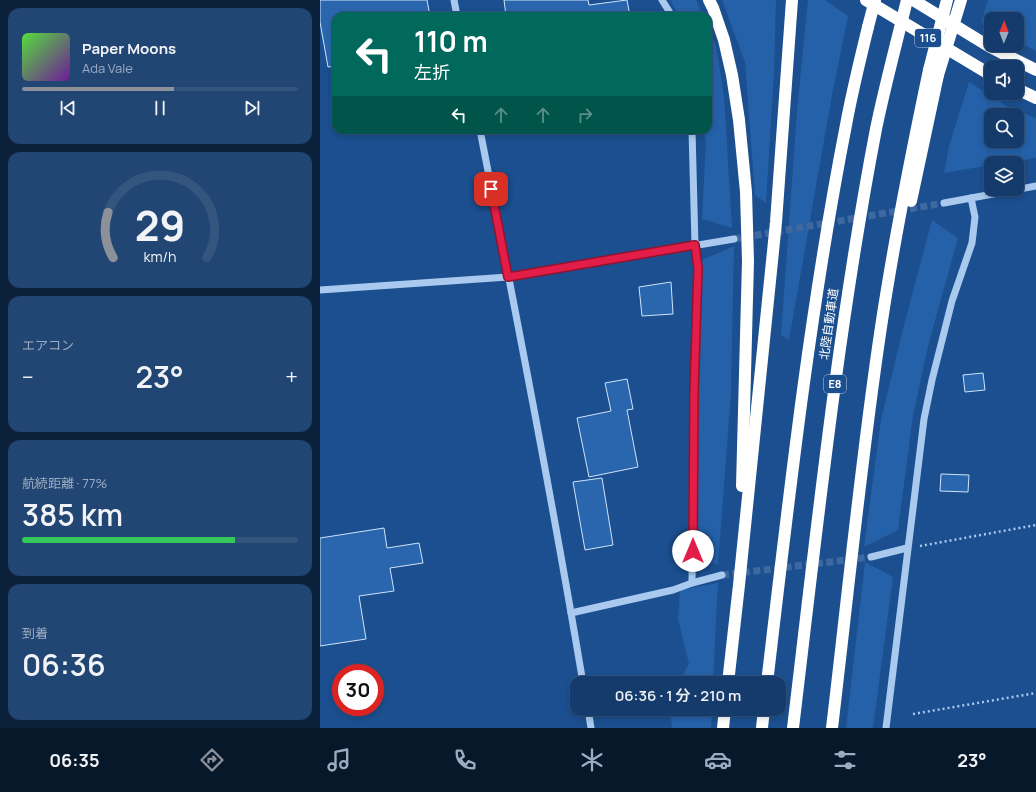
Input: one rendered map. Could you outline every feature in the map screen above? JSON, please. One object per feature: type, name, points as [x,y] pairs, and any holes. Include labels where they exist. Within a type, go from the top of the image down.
[{"type":"highway","points":[[708,0],[724,40],[732,75],[739,120],[746,192],[748,261],[739,586]]},
{"type":"highway","points":[[729,676],[776,222],[792,0]]},
{"type":"highway","name":"116","points":[[866,0],[984,71]]},
{"type":"highway","name":"北陸自動車道","points":[[768,676],[810,335],[826,232],[846,124],[875,0]]},
{"type":"highway","name":"北陸自動車道","points":[[793,728],[843,328],[877,127],[907,0]]},
{"type":"highway","points":[[913,0],[990,47],[1036,70]]},
{"type":"highway","points":[[832,728],[867,430],[895,238],[934,73],[947,0]]},
{"type":"highway","points":[[934,73],[961,0]]},
{"type":"highway","points":[[1024,92],[1036,98]]},
{"type":"highway","points":[[723,728],[724,716]]},
{"type":"highway","points":[[762,728],[763,716]]},
{"type":"street","points":[[454,0],[456,12]]},
{"type":"street","points":[[662,0],[670,12]]},
{"type":"street","points":[[481,134],[582,676]]},
{"type":"street","points":[[692,134],[695,245],[698,268],[694,393],[692,583]]},
{"type":"street","points":[[944,203],[1036,186]]},
{"type":"street","points":[[886,728],[924,419],[932,380],[952,301],[972,243],[975,217],[971,198]]},
{"type":"street","points":[[320,290],[508,277],[695,245],[734,240]]},
{"type":"street","points":[[871,557],[907,548]]},
{"type":"street","points":[[571,613],[673,590],[722,575]]},
{"type":"street","points":[[589,716],[591,728]]},
{"type":"path","points":[[907,548],[1036,525]]},
{"type":"path","points":[[913,714],[1036,693]]},
{"type":"shaded area","points":[[670,0],[696,0],[701,12],[677,12]]},
{"type":"shaded area","points":[[722,0],[776,0],[774,73],[766,203],[755,195],[745,62]]},
{"type":"shaded area","points":[[808,0],[825,0],[848,16],[832,95],[789,340],[781,335],[797,111]]},
{"type":"shaded area","points":[[988,0],[1036,0],[1036,51],[1024,45],[1024,12],[984,12]]},
{"type":"shaded area","points":[[984,13],[984,24],[981,22]]},
{"type":"shaded area","points":[[712,36],[716,46],[724,96],[732,228],[702,219],[706,141],[704,134],[712,134]]},
{"type":"shaded area","points":[[969,82],[984,92],[984,100],[997,100],[1011,108],[984,108],[984,148],[1024,148],[1024,113],[1036,118],[1036,158],[1024,160],[1024,156],[984,156],[984,166],[944,173],[949,146]]},
{"type":"shaded area","points":[[932,220],[958,238],[928,346],[913,416],[898,530],[864,547],[881,420]]},
{"type":"shaded area","points":[[734,246],[731,393],[718,565],[694,554],[697,393],[702,260]]},
{"type":"shaded area","points":[[865,562],[893,577],[873,728],[846,728]]},
{"type":"shaded area","points":[[718,583],[713,676],[682,676],[689,664],[678,619],[680,590]]},
{"type":"shaded area","points":[[671,716],[712,716],[711,728],[672,728]]},
{"type":"building","points":[[320,0],[427,0],[429,12],[332,12],[332,66],[328,67],[320,22]]},
{"type":"building","points":[[504,0],[588,0],[589,5],[627,0],[629,12],[506,12]]},
{"type":"building","points":[[671,282],[673,314],[642,316],[639,287]]},
{"type":"building","points":[[983,373],[985,390],[965,392],[963,375]]},
{"type":"building","points":[[627,379],[633,409],[627,410],[638,467],[589,477],[577,418],[611,411],[605,383]]},
{"type":"building","points":[[941,474],[969,475],[968,492],[940,491]]},
{"type":"building","points":[[602,478],[613,545],[585,550],[573,482]]},
{"type":"building","points":[[384,528],[387,548],[419,543],[423,563],[390,568],[394,591],[359,596],[366,639],[320,646],[320,538]]},
{"type":"tunnel","points":[[734,239],[944,203]]},
{"type":"tunnel","points":[[722,575],[871,557]]},
{"type":"route","points":[[491,189],[508,277],[695,245],[698,268],[694,393],[693,551]]}]
